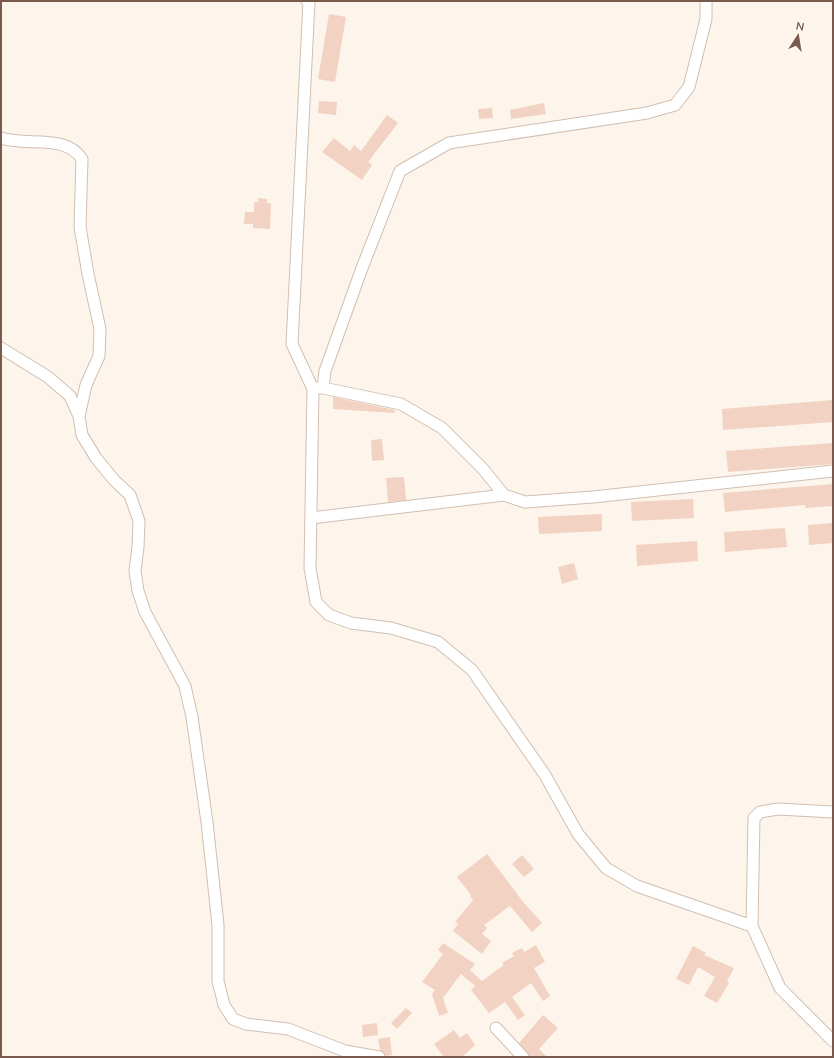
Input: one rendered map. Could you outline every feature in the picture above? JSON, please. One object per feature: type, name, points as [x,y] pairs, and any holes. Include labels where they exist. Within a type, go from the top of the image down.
[{"type":"street","points":[[309,1],[292,344],[318,388],[401,404],[442,428],[483,469],[504,495]]},
{"type":"street","points":[[706,1],[706,19],[688,87],[674,106],[647,113],[449,142],[400,171],[362,268],[318,388],[311,518],[310,568],[316,602],[330,615],[351,623],[391,628],[438,642],[472,670],[545,775],[578,834],[606,868],[637,886],[752,926]]},
{"type":"street","points":[[1,138],[65,144],[76,150],[82,159],[80,228],[100,329],[99,356],[86,385],[79,416]]},
{"type":"street","points":[[1,348],[48,376],[70,396],[79,416],[82,435],[96,458],[114,480],[130,495],[139,521],[135,571],[138,591],[145,612],[185,686],[192,717],[207,822],[218,925],[218,981],[224,1005],[233,1019],[246,1024],[288,1029],[346,1051],[379,1057]]},
{"type":"street","points":[[311,518],[504,495],[525,502],[833,471]]},
{"type":"street","points":[[833,812],[778,809],[760,812],[754,818],[752,926],[780,988],[833,1041]]},
{"type":"street","points":[[496,1028],[523,1057]]},
{"type":"building","points":[[329,14],[346,17],[335,82],[318,79]]},
{"type":"building","points":[[319,101],[337,102],[336,115],[318,113]]},
{"type":"building","points":[[544,103],[546,114],[511,119],[510,110]]},
{"type":"building","points":[[492,108],[493,118],[479,119],[478,109]]},
{"type":"building","points":[[387,115],[398,123],[368,162],[372,165],[362,180],[322,152],[334,138],[350,151],[354,145],[361,151]]},
{"type":"building","points":[[258,198],[267,199],[267,203],[271,203],[270,229],[253,228],[253,224],[244,224],[245,212],[254,212],[254,202],[258,202]]},
{"type":"building","points":[[333,397],[395,410],[395,413],[333,409]]},
{"type":"building","points":[[833,400],[833,422],[723,430],[722,409]]},
{"type":"building","points":[[382,439],[384,460],[372,461],[371,440]]},
{"type":"building","points":[[833,443],[833,464],[728,472],[726,451]]},
{"type":"building","points":[[404,477],[406,500],[388,502],[386,478]]},
{"type":"building","points":[[833,484],[833,506],[805,508],[805,505],[725,512],[723,493]]},
{"type":"building","points":[[693,499],[694,518],[632,521],[631,502]]},
{"type":"building","points":[[602,514],[602,531],[539,534],[538,517]]},
{"type":"building","points":[[833,523],[833,543],[809,545],[808,525]]},
{"type":"building","points":[[785,528],[787,547],[725,552],[724,532]]},
{"type":"building","points":[[697,541],[698,561],[637,566],[636,545]]},
{"type":"building","points":[[574,563],[578,579],[562,584],[558,567]]},
{"type":"building","points":[[487,854],[524,903],[542,923],[532,932],[510,906],[484,925],[487,928],[482,934],[491,941],[482,954],[453,931],[458,924],[455,922],[473,900],[470,896],[471,895],[457,877]]},
{"type":"building","points":[[522,855],[534,869],[524,877],[512,864]]},
{"type":"building","points":[[443,943],[475,964],[470,970],[482,981],[504,965],[502,963],[514,956],[512,953],[522,948],[524,952],[536,945],[545,962],[534,968],[550,996],[543,1001],[531,983],[512,997],[525,1015],[518,1020],[505,1002],[489,1013],[471,990],[475,986],[461,974],[443,998],[448,1013],[439,1016],[432,994],[435,990],[422,982],[443,954],[438,950]]},
{"type":"building","points":[[693,946],[706,953],[704,955],[734,968],[727,981],[729,983],[717,1003],[704,996],[715,977],[698,967],[689,985],[676,979]]},
{"type":"building","points":[[406,1008],[412,1013],[397,1029],[391,1023]]},
{"type":"building","points":[[543,1015],[558,1028],[539,1049],[547,1057],[531,1057],[519,1043]]},
{"type":"building","points":[[377,1023],[378,1035],[363,1037],[362,1025]]},
{"type":"building","points":[[454,1030],[460,1038],[467,1033],[475,1045],[462,1057],[444,1057],[434,1044]]},
{"type":"building","points":[[390,1037],[392,1055],[386,1056],[380,1050],[378,1039]]}]
